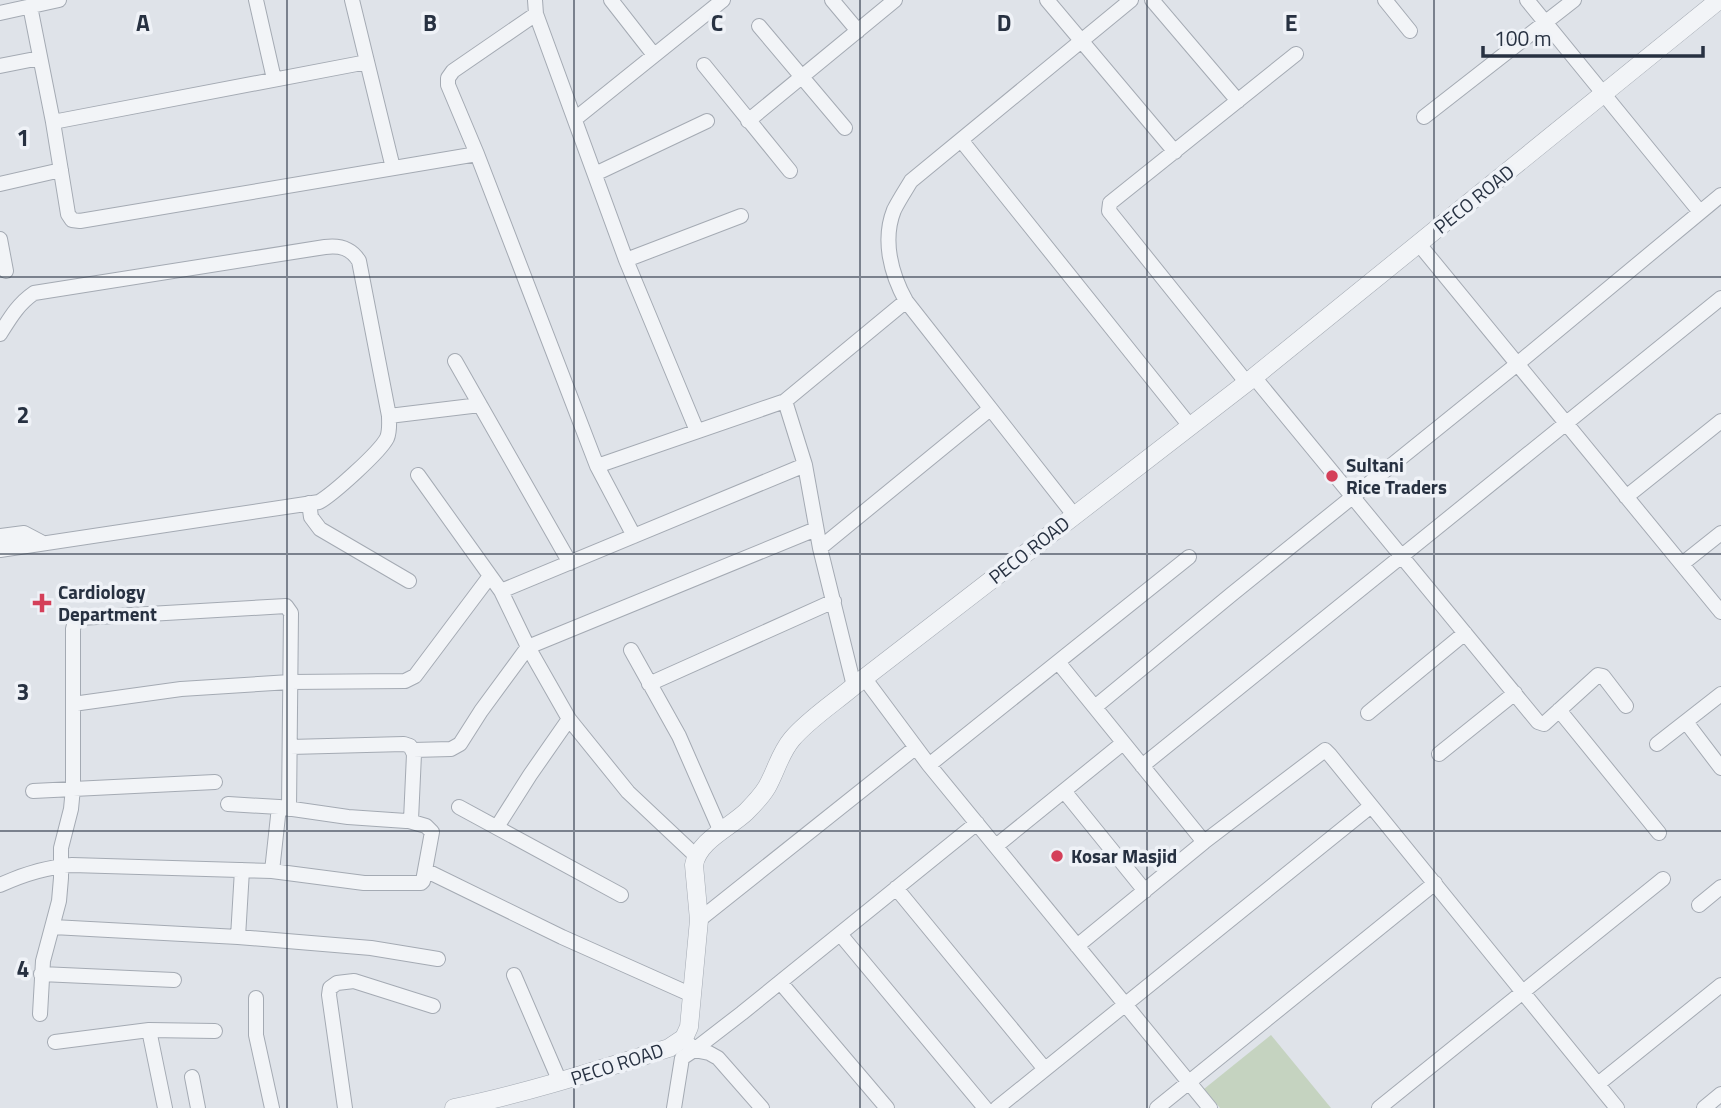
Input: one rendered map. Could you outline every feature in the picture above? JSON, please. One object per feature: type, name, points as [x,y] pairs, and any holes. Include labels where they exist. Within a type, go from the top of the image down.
[{"type":"street","points":[[0,13],[59,0]]},
{"type":"street","points":[[256,0],[274,79]]},
{"type":"street","points":[[352,0],[393,168]]},
{"type":"street","points":[[611,0],[654,55]]},
{"type":"street","points":[[575,119],[654,55],[706,5],[723,0]]},
{"type":"street","points":[[832,0],[858,31]]},
{"type":"street","points":[[748,121],[895,0]]},
{"type":"street","points":[[1047,0],[1175,152]]},
{"type":"street","points":[[1074,515],[906,302],[891,270],[892,218],[911,181],[1131,0]]},
{"type":"street","points":[[1152,0],[1238,101]]},
{"type":"street","points":[[1385,0],[1410,30]]},
{"type":"street","points":[[1527,0],[1700,212]]},
{"type":"street","points":[[1424,117],[1574,0]]},
{"type":"street","name":"PECO ROAD","points":[[454,1108],[502,1103],[560,1082],[689,1044],[699,920],[694,865],[696,856],[757,801],[792,739],[859,682],[1251,380],[1719,0]]},
{"type":"street","points":[[30,6],[68,214],[72,220],[80,221],[477,154]]},
{"type":"street","points":[[634,536],[597,466],[448,85],[448,78],[453,71],[536,7],[625,260],[697,431]]},
{"type":"street","points":[[759,26],[845,128]]},
{"type":"street","points":[[1296,54],[1110,203],[1108,211],[1352,497],[1538,722],[1544,724],[1598,675],[1603,676],[1626,706]]},
{"type":"street","points":[[0,66],[40,58]]},
{"type":"street","points":[[53,122],[367,62]]},
{"type":"street","points":[[704,65],[790,171]]},
{"type":"street","points":[[595,174],[707,121]]},
{"type":"street","points":[[961,140],[1190,426]]},
{"type":"street","points":[[0,184],[61,170]]},
{"type":"street","points":[[1095,707],[1721,195]]},
{"type":"street","points":[[625,260],[741,216]]},
{"type":"street","points":[[0,239],[6,271]]},
{"type":"street","points":[[1418,243],[1721,612]]},
{"type":"street","points":[[0,334],[12,313],[34,293],[325,247],[345,248],[354,253],[359,261],[389,416],[387,437],[381,446],[329,496],[319,502],[0,550]]},
{"type":"street","points":[[1142,766],[1721,298]]},
{"type":"street","points":[[597,466],[785,401],[906,302]]},
{"type":"street","points":[[454,361],[570,563]]},
{"type":"street","points":[[785,401],[805,465],[820,548],[859,682],[1210,1108]]},
{"type":"street","points":[[389,416],[480,405]]},
{"type":"street","points":[[820,548],[990,409]]},
{"type":"street","points":[[1626,497],[1721,421]]},
{"type":"street","points":[[501,591],[805,465]]},
{"type":"street","points":[[418,475],[501,591],[528,647],[569,719],[628,792],[696,856]]},
{"type":"street","points":[[309,503],[311,517],[320,529],[410,581]]},
{"type":"street","points":[[413,750],[451,749],[460,744],[528,647],[816,529]]},
{"type":"street","points":[[0,536],[24,533],[43,543]]},
{"type":"street","points":[[1682,564],[1721,533]]},
{"type":"street","points":[[929,765],[1189,557]]},
{"type":"street","points":[[73,704],[181,689],[290,682],[405,681],[415,676],[490,576]]},
{"type":"street","points":[[649,684],[834,601]]},
{"type":"street","points":[[40,1014],[43,961],[59,901],[61,848],[72,809],[75,621],[80,618],[284,605],[288,608],[291,613],[290,747],[284,808],[272,871]]},
{"type":"street","points":[[1368,713],[1465,633]]},
{"type":"street","points":[[631,650],[679,736],[721,832]]},
{"type":"street","points":[[1058,663],[1204,842]]},
{"type":"street","points":[[1439,754],[1516,693]]},
{"type":"street","points":[[1657,744],[1721,694]]},
{"type":"street","points":[[1559,710],[1659,833]]},
{"type":"street","points":[[497,827],[569,719]]},
{"type":"street","points":[[1686,722],[1721,768]]},
{"type":"street","points":[[996,846],[1123,743]]},
{"type":"street","points":[[290,747],[410,746],[414,754],[413,816],[409,821]]},
{"type":"street","points":[[699,920],[915,748]]},
{"type":"street","points":[[1077,946],[1204,842],[1325,750],[1598,1084],[1609,1105]]},
{"type":"street","points":[[33,791],[215,782]]},
{"type":"street","points":[[1064,791],[1145,891]]},
{"type":"street","points":[[0,886],[51,866],[272,871],[382,884],[423,881],[432,832],[426,826],[409,821],[228,804]]},
{"type":"street","points":[[997,1108],[1371,806]]},
{"type":"street","points":[[459,807],[621,895]]},
{"type":"street","points":[[674,1108],[682,1058],[689,1044],[780,982],[977,823]]},
{"type":"street","points":[[238,937],[242,870]]},
{"type":"street","points":[[425,870],[562,937],[692,995]]},
{"type":"street","points":[[1379,1108],[1662,879]]},
{"type":"street","points":[[1157,1108],[1435,884]]},
{"type":"street","points":[[1699,905],[1721,887]]},
{"type":"street","points":[[896,888],[1044,1068]]},
{"type":"street","points":[[53,927],[238,937],[371,948],[438,959]]},
{"type":"street","points":[[839,934],[985,1108]]},
{"type":"street","points":[[41,974],[174,980]]},
{"type":"street","points":[[514,975],[560,1082]]},
{"type":"street","points":[[345,1108],[330,988],[337,983],[354,981],[433,1006]]},
{"type":"street","points":[[780,982],[887,1108]]},
{"type":"street","points":[[1598,1084],[1721,985]]},
{"type":"street","points":[[256,998],[256,1035],[271,1108]]},
{"type":"street","points":[[149,1030],[165,1108]]},
{"type":"street","points":[[55,1042],[149,1030],[215,1031]]},
{"type":"street","points":[[689,1044],[718,1058],[762,1108]]},
{"type":"street","points":[[192,1077],[198,1108]]},
{"type":"street","points":[[1704,1108],[1721,1094]]},
{"type":"green space","points":[[1271,1035],[1331,1108],[1220,1108],[1204,1089]]},
{"type":"place","name":"Sultani Rice Traders","points":[[1332,476]]},
{"type":"place","name":"Cardiology Department","points":[[42,603]]},
{"type":"place","name":"Kosar Masjid","points":[[1057,856]]}]
